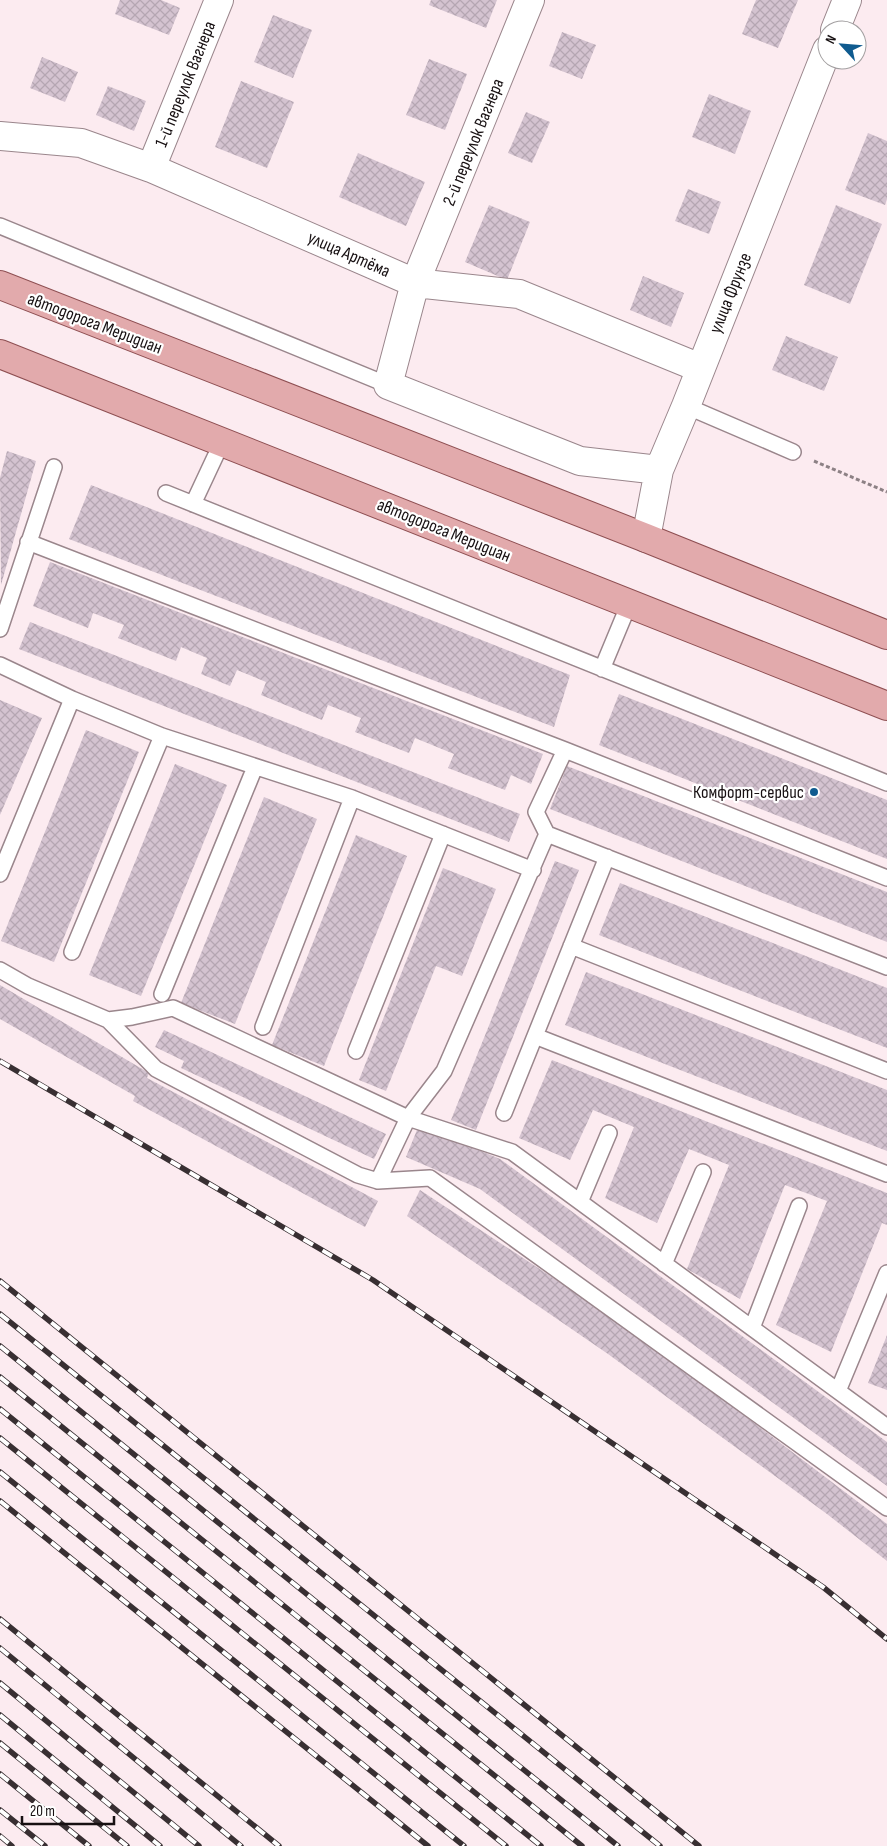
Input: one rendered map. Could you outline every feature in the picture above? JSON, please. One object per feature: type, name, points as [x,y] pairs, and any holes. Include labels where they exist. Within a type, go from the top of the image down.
[{"type":"main road","name":"автодорога Меридиан","points":[[0,286],[646,538],[887,635]]},
{"type":"main road","name":"автодорога Меридиан","points":[[0,354],[887,706]]},
{"type":"street","name":"1-й переулок Вагнера","points":[[151,168],[219,0]]},
{"type":"street","name":"2-й переулок Вагнера","points":[[388,385],[415,283],[530,0]]},
{"type":"street","points":[[839,20],[847,0]]},
{"type":"street","name":"улица Фрунзе","points":[[646,538],[659,470],[819,70]]},
{"type":"street","name":"улица Артёма","points":[[0,136],[81,143],[151,168],[415,283],[519,294],[700,368]]},
{"type":"street","points":[[388,385],[580,461],[659,470]]},
{"type":"lane","points":[[0,226],[388,385]]},
{"type":"lane","points":[[686,406],[793,452]]},
{"type":"lane","points":[[193,504],[222,442]]},
{"type":"lane","points":[[0,629],[54,467]]},
{"type":"lane","points":[[166,493],[887,783]]},
{"type":"lane","points":[[28,542],[565,750],[887,878]]},
{"type":"lane","points":[[602,669],[629,604]]},
{"type":"lane","points":[[0,665],[72,699],[162,736],[352,798],[532,870]]},
{"type":"lane","points":[[0,874],[72,699]]},
{"type":"lane","points":[[72,952],[162,736]]},
{"type":"lane","points":[[565,750],[536,812],[547,834],[887,967]]},
{"type":"lane","points":[[162,994],[255,767]]},
{"type":"lane","points":[[263,1027],[352,798]]},
{"type":"lane","points":[[356,1051],[443,834]]},
{"type":"lane","points":[[378,1181],[408,1118],[444,1071],[547,834]]},
{"type":"lane","points":[[504,1113],[607,857]]},
{"type":"lane","points":[[571,946],[887,1071]]},
{"type":"lane","points":[[0,970],[28,986],[108,1020],[156,1069],[358,1175],[378,1181],[430,1178],[887,1508]]},
{"type":"lane","points":[[108,1020],[174,1008],[408,1118],[512,1152],[887,1427]]},
{"type":"lane","points":[[535,1036],[887,1174]]},
{"type":"lane","points":[[580,1202],[609,1133]]},
{"type":"lane","points":[[664,1264],[703,1172]]},
{"type":"lane","points":[[752,1328],[799,1206]]},
{"type":"lane","points":[[838,1392],[887,1273]]},
{"type":"path","points":[[793,452],[887,492]]},
{"type":"building","points":[[120,0],[161,0],[180,8],[169,35],[115,14]]},
{"type":"building","points":[[431,0],[497,0],[486,28],[429,5]]},
{"type":"building","points":[[756,0],[798,0],[778,48],[742,34]]},
{"type":"building","points":[[273,15],[312,30],[293,78],[254,62]]},
{"type":"building","points":[[562,32],[596,45],[582,79],[549,66]]},
{"type":"building","points":[[42,57],[78,72],[65,102],[30,88]]},
{"type":"building","points":[[429,59],[467,74],[445,130],[406,115]]},
{"type":"building","points":[[241,81],[294,102],[267,168],[215,147]]},
{"type":"building","points":[[108,86],[146,101],[134,131],[96,115]]},
{"type":"building","points":[[709,94],[751,111],[735,154],[692,137]]},
{"type":"building","points":[[526,112],[550,122],[532,163],[508,153]]},
{"type":"building","points":[[868,133],[887,141],[887,199],[885,205],[845,190]]},
{"type":"building","points":[[358,153],[425,182],[406,226],[339,197]]},
{"type":"building","points":[[688,189],[721,202],[709,234],[675,221]]},
{"type":"building","points":[[489,205],[530,222],[507,280],[465,262]]},
{"type":"building","points":[[836,205],[882,224],[850,304],[804,285]]},
{"type":"building","points":[[643,276],[684,293],[671,327],[630,310]]},
{"type":"building","points":[[786,336],[838,357],[824,391],[772,370]]},
{"type":"building","points":[[7,451],[36,461],[1,585],[0,478]]},
{"type":"building","points":[[91,485],[570,675],[554,727],[69,539]]},
{"type":"building","points":[[50,562],[543,754],[531,784],[511,775],[505,790],[448,768],[454,754],[415,738],[409,753],[355,732],[361,718],[328,705],[322,720],[261,695],[266,682],[237,670],[230,686],[201,674],[207,658],[181,647],[176,661],[118,638],[124,625],[93,613],[88,628],[33,606]]},
{"type":"building","points":[[30,622],[520,814],[509,842],[19,649]]},
{"type":"building","points":[[619,694],[887,800],[887,859],[599,745]]},
{"type":"building","points":[[0,700],[42,718],[0,815]]},
{"type":"building","points":[[86,730],[139,752],[54,962],[1,941]]},
{"type":"building","points":[[175,764],[227,785],[141,996],[89,975]]},
{"type":"building","points":[[567,766],[887,892],[887,942],[550,809]]},
{"type":"building","points":[[264,797],[317,819],[235,1024],[181,1003]]},
{"type":"building","points":[[356,835],[407,856],[324,1066],[272,1045]]},
{"type":"building","points":[[555,861],[579,870],[476,1130],[451,1120]]},
{"type":"building","points":[[443,868],[496,889],[462,976],[436,966],[386,1091],[359,1080]]},
{"type":"building","points":[[620,883],[887,988],[887,1048],[599,935]]},
{"type":"building","points":[[586,972],[887,1090],[887,1151],[565,1025]]},
{"type":"building","points":[[0,985],[149,1073],[147,1078],[378,1201],[365,1227],[133,1101],[135,1096],[0,1019]]},
{"type":"building","points":[[164,1030],[386,1134],[374,1159],[181,1068],[184,1061],[155,1047]]},
{"type":"building","points":[[552,1060],[887,1193],[887,1225],[882,1223],[831,1352],[776,1325],[827,1201],[785,1185],[740,1299],[687,1269],[729,1165],[689,1149],[657,1223],[605,1198],[634,1127],[593,1110],[570,1160],[519,1138]]},
{"type":"building","points":[[419,1125],[500,1159],[887,1442],[887,1486],[480,1189],[406,1157]]},
{"type":"building","points":[[420,1190],[629,1328],[887,1524],[887,1561],[827,1514],[608,1354],[407,1216]]},
{"type":"building","points":[[887,1335],[887,1390],[868,1383]]},
{"type":"railway","points":[[0,1061],[373,1280],[823,1587],[887,1639]]},
{"type":"railway","points":[[0,1281],[699,1846]]},
{"type":"railway","points":[[0,1314],[660,1846]]},
{"type":"railway","points":[[0,1346],[618,1846]]},
{"type":"railway","points":[[0,1377],[582,1846]]},
{"type":"railway","points":[[0,1409],[541,1846]]},
{"type":"railway","points":[[0,1438],[506,1846]]},
{"type":"railway","points":[[0,1472],[464,1846]]},
{"type":"railway","points":[[0,1501],[428,1846]]},
{"type":"railway","points":[[0,1619],[279,1846]]},
{"type":"railway","points":[[0,1648],[241,1846]]},
{"type":"railway","points":[[0,1683],[199,1846]]},
{"type":"railway","points":[[0,1715],[160,1846]]},
{"type":"railway","points":[[0,1743],[127,1846]]},
{"type":"railway","points":[[0,1774],[89,1846]]},
{"type":"railway","points":[[0,1810],[45,1846]]},
{"type":"railway","points":[[0,1836],[12,1846]]},
{"type":"place","name":"Комфорт-сервис","points":[[814,792]]}]
